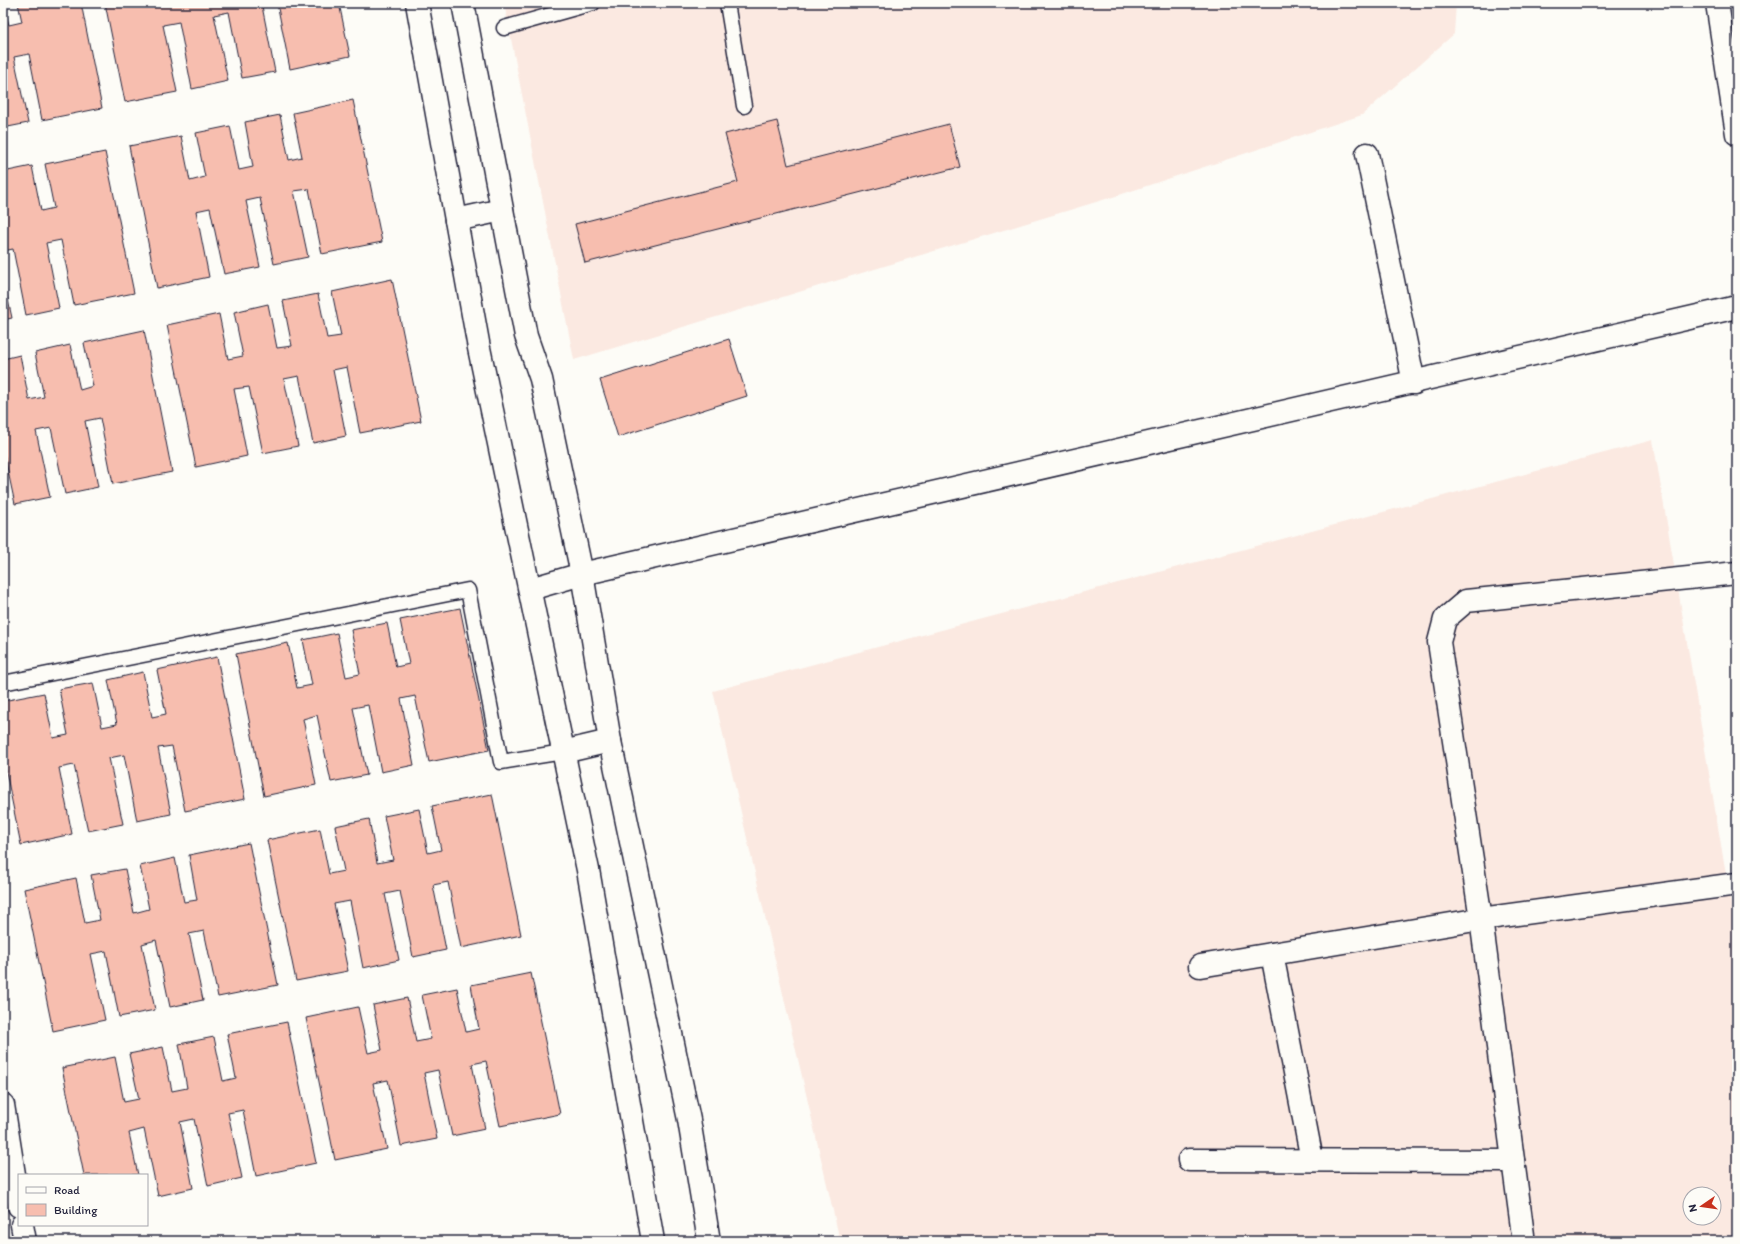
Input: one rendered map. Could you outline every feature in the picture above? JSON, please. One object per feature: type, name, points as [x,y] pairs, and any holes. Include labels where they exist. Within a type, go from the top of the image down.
[{"type":"street","points":[[417,3],[479,348],[588,870],[653,1241]]},
{"type":"street","points":[[463,3],[526,336],[541,379],[582,574],[610,741],[689,1120],[709,1241]]},
{"type":"street","points":[[1717,3],[1737,134]]},
{"type":"street","points":[[1367,154],[1414,383]]},
{"type":"street","points":[[456,220],[502,210]]},
{"type":"street","points":[[530,589],[582,574],[1414,383],[1737,307]]},
{"type":"street","points":[[1523,1235],[1481,919],[1439,642],[1445,619],[1466,601],[1737,573]]},
{"type":"street","points":[[563,752],[610,741]]},
{"type":"street","points":[[1200,966],[1481,919],[1737,884]]},
{"type":"street","points":[[1272,954],[1312,1160]]},
{"type":"street","points":[[3,1106],[18,1200]]},
{"type":"street","points":[[1188,1160],[1513,1161]]},
{"type":"street","points":[[22,1226],[24,1241]]},
{"type":"lane","points":[[504,28],[593,3]]},
{"type":"lane","points":[[727,3],[744,106]]},
{"type":"lane","points":[[3,683],[468,590],[501,762],[563,752]]},
{"type":"shaded area","points":[[504,3],[1456,3],[1454,34],[1362,115],[1116,196],[574,360]]},
{"type":"shaded area","points":[[1653,440],[1737,940],[1737,1241],[840,1241],[713,691]]},
{"type":"building","points":[[3,3],[9,25],[22,22],[18,3],[81,3],[102,108],[42,120],[29,54],[14,57],[28,123],[3,128]]},
{"type":"building","points":[[105,3],[277,3],[262,6],[275,72],[242,78],[229,12],[214,15],[228,81],[192,89],[179,22],[163,25],[177,92],[125,102]]},
{"type":"building","points":[[277,3],[339,3],[350,56],[290,69]]},
{"type":"building","points":[[353,100],[382,242],[322,254],[309,189],[294,191],[308,257],[274,264],[260,198],[246,201],[260,267],[224,274],[210,208],[196,211],[209,277],[157,288],[129,146],[181,136],[190,181],[205,177],[196,133],[230,126],[239,170],[253,167],[245,122],[280,115],[289,160],[302,157],[293,113]]},
{"type":"building","points":[[777,121],[788,165],[949,124],[960,167],[585,263],[575,224],[738,182],[725,134]]},
{"type":"building","points":[[105,152],[134,293],[74,305],[61,240],[46,243],[59,308],[26,315],[13,249],[3,251],[3,218],[5,218],[3,206],[3,172],[32,166],[41,211],[54,208],[45,164]]},
{"type":"building","points":[[3,277],[12,318],[3,320]]},
{"type":"building","points":[[392,279],[421,421],[360,433],[347,367],[333,370],[346,436],[313,443],[299,376],[284,379],[298,446],[263,453],[249,387],[234,389],[247,456],[196,467],[167,325],[219,314],[228,359],[243,356],[234,312],[268,304],[277,348],[292,346],[283,301],[318,294],[327,338],[341,336],[332,292]]},
{"type":"building","points":[[144,330],[172,472],[113,484],[100,418],[85,421],[98,487],[65,494],[51,428],[36,431],[50,497],[15,504],[3,448],[3,359],[20,355],[29,400],[44,397],[35,353],[70,345],[80,390],[93,386],[84,343]]},
{"type":"building","points":[[729,339],[747,396],[618,437],[600,380]]},
{"type":"building","points":[[460,608],[489,750],[429,762],[415,696],[401,699],[414,765],[381,772],[368,705],[353,708],[367,775],[331,782],[317,715],[303,719],[316,785],[264,796],[236,654],[288,643],[297,688],[312,685],[303,640],[337,633],[346,677],[360,674],[351,630],[387,623],[396,667],[409,664],[400,620]]},
{"type":"building","points":[[217,657],[245,799],[185,811],[172,746],[158,748],[171,814],[137,821],[124,755],[109,758],[123,824],[88,831],[74,765],[59,768],[72,834],[21,845],[3,757],[3,701],[44,693],[53,738],[68,735],[59,689],[93,683],[102,727],[117,724],[108,680],[143,672],[152,717],[166,714],[157,670]]},
{"type":"building","points":[[492,794],[521,935],[461,948],[448,882],[433,885],[446,950],[413,957],[400,891],[385,894],[399,960],[363,968],[350,901],[334,904],[348,971],[296,981],[267,840],[320,829],[329,874],[344,871],[335,826],[369,819],[377,863],[393,860],[384,816],[419,809],[428,853],[441,850],[432,806]]},
{"type":"building","points":[[249,843],[278,985],[218,997],[204,931],[189,934],[203,1000],[170,1007],[156,940],[142,944],[155,1010],[119,1017],[106,951],[91,954],[105,1020],[53,1031],[24,889],[76,878],[85,923],[100,920],[91,875],[125,869],[134,913],[149,909],[140,866],[175,858],[184,902],[197,900],[189,855]]},
{"type":"building","points":[[531,973],[560,1114],[500,1126],[486,1061],[472,1064],[485,1129],[452,1136],[438,1070],[424,1073],[437,1139],[401,1146],[388,1080],[373,1083],[387,1149],[335,1160],[306,1018],[358,1007],[368,1053],[382,1050],[373,1005],[407,998],[416,1042],[431,1039],[422,995],[457,988],[466,1032],[479,1029],[471,985]]},
{"type":"building","points":[[287,1022],[316,1163],[256,1176],[243,1110],[228,1113],[242,1178],[208,1186],[194,1119],[180,1122],[193,1188],[158,1196],[144,1129],[129,1133],[138,1174],[84,1174],[62,1068],[115,1057],[124,1102],[139,1099],[129,1054],[163,1047],[172,1091],[187,1088],[179,1044],[214,1037],[223,1081],[236,1078],[227,1034]]}]
